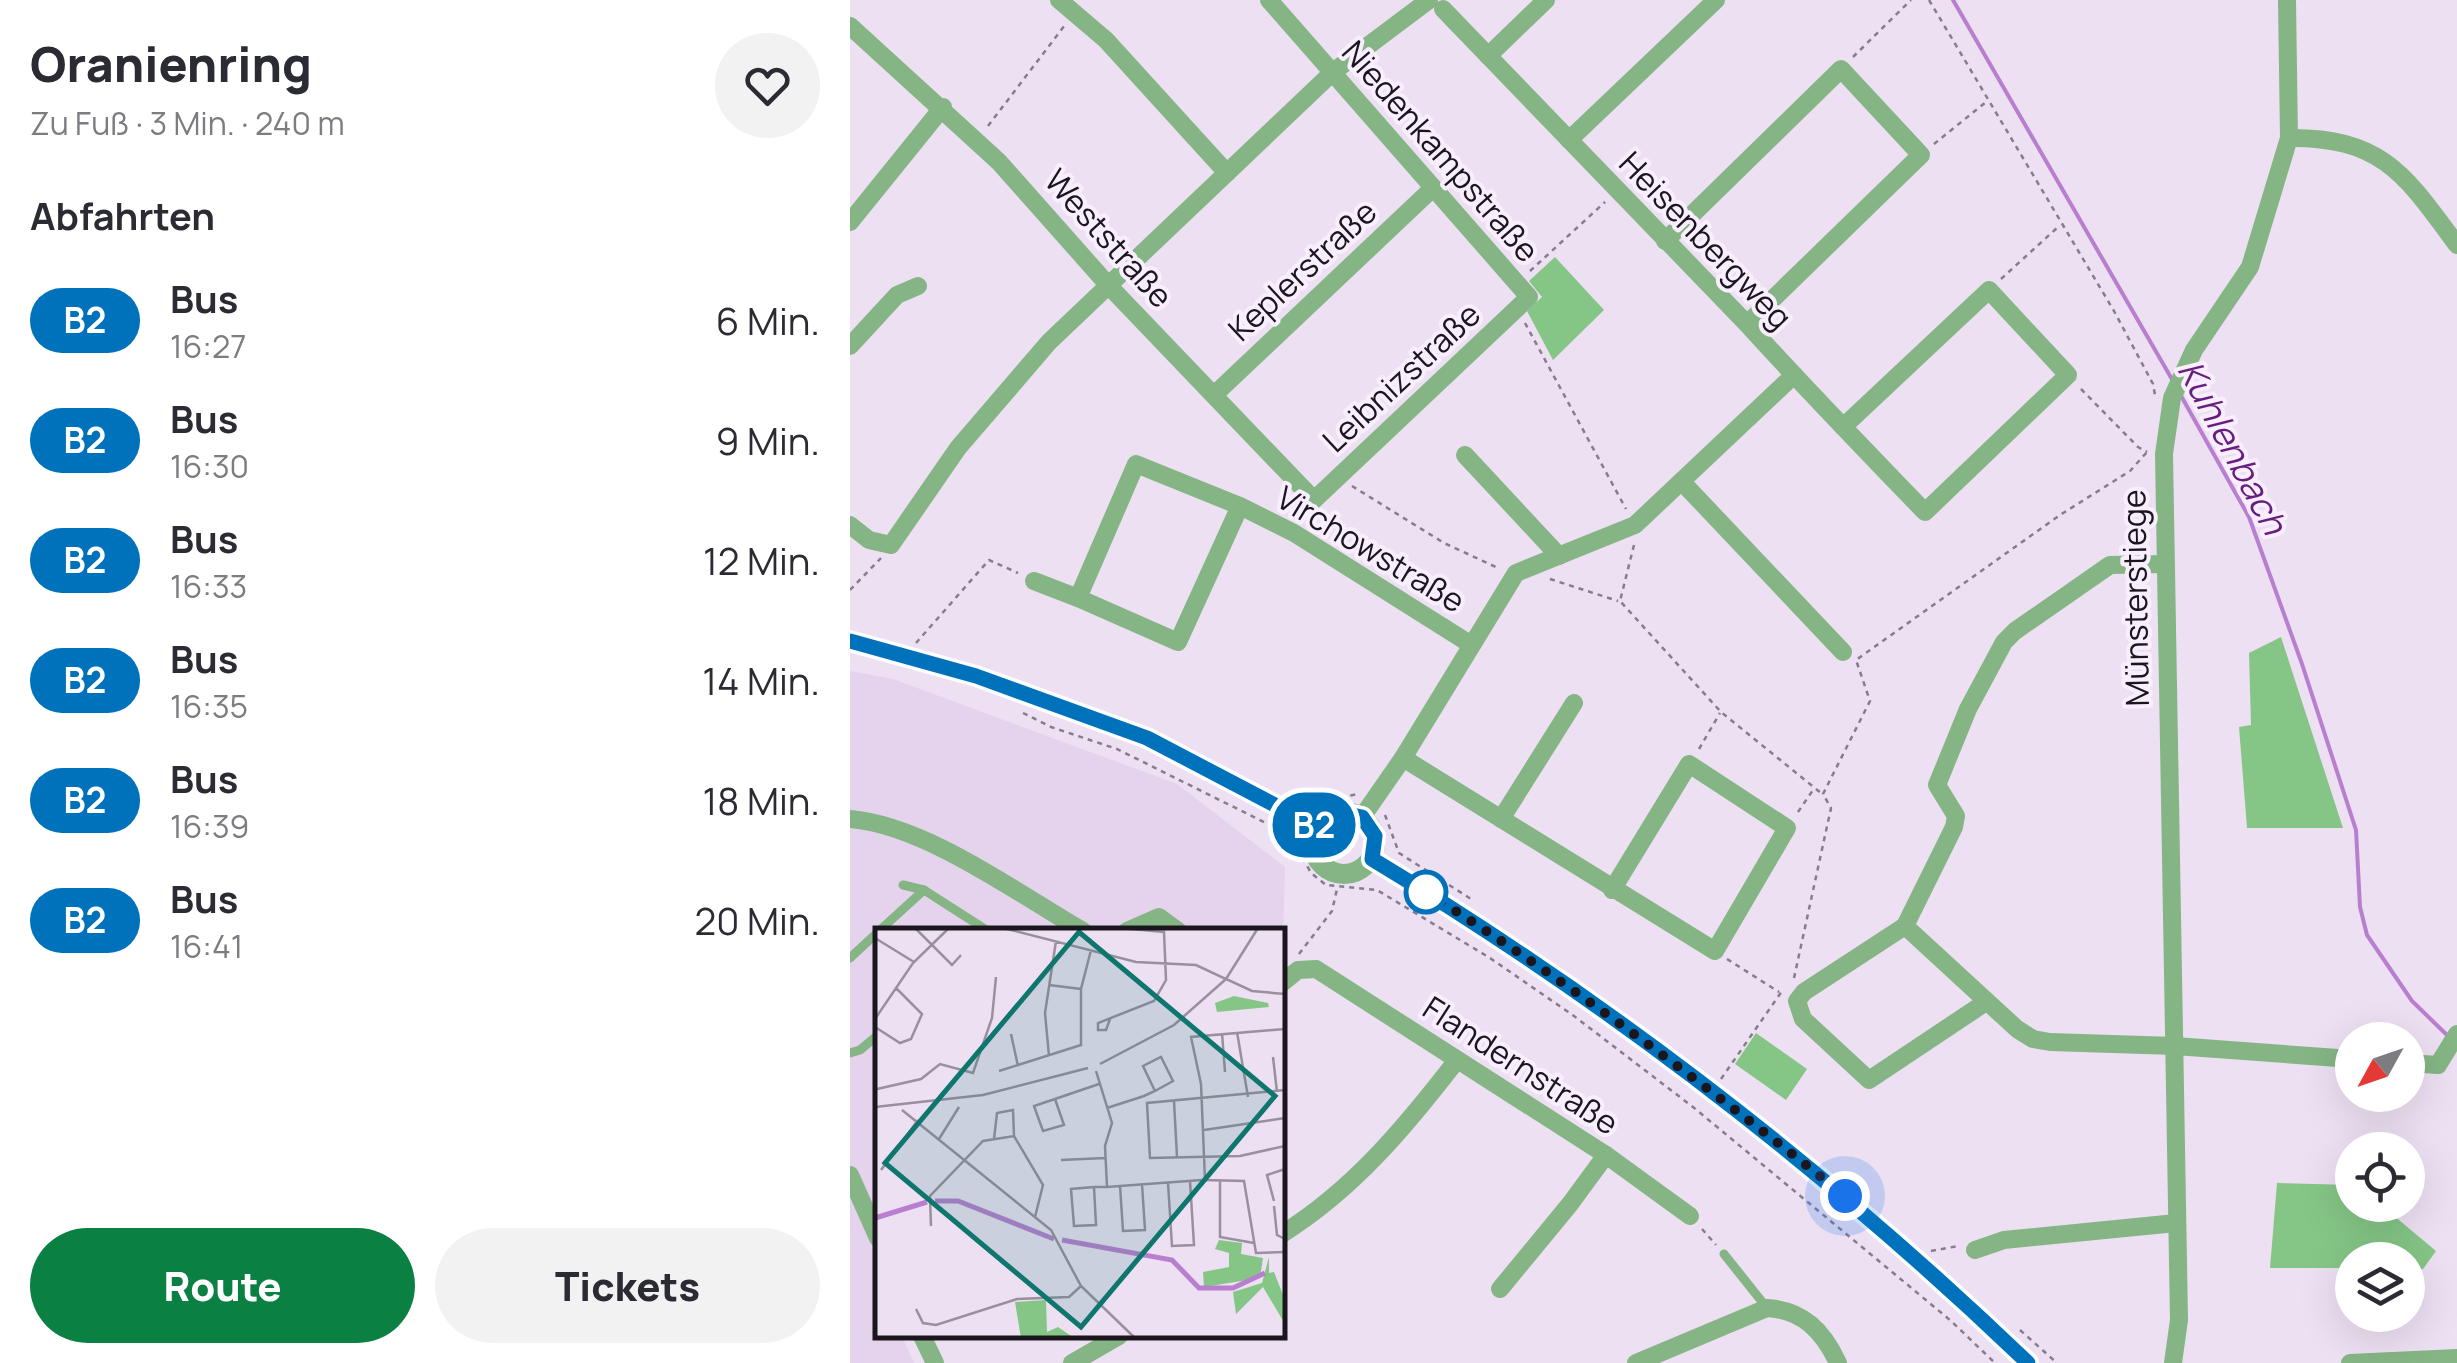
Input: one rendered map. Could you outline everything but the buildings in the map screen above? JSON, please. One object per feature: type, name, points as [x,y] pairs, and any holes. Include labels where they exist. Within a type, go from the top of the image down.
[{"type":"street","points":[[1060,0],[1106,40],[1228,173]]},
{"type":"street","name":"Niedenkampstraße","points":[[1269,0],[1521,296]]},
{"type":"street","points":[[1488,56],[1546,0]]},
{"type":"street","points":[[1569,140],[1716,0]]},
{"type":"street","name":"Münsterstiege","points":[[2173,1363],[2179,1320],[2164,399],[2250,268],[2289,138],[2287,0]]},
{"type":"street","points":[[850,524],[870,540],[891,545],[958,448],[1048,342],[1333,72],[1436,4]]},
{"type":"street","name":"Heisenbergweg","points":[[1436,4],[1925,512],[2068,375]]},
{"type":"street","name":"Weststraße","points":[[850,26],[977,140],[1109,286],[1314,500]]},
{"type":"street","points":[[1665,241],[1841,68],[1921,155],[1747,324]]},
{"type":"street","points":[[850,222],[942,107]]},
{"type":"street","points":[[2289,138],[2319,138],[2376,154],[2418,192],[2457,245]]},
{"type":"street","name":"Keplerstraße","points":[[1214,395],[1432,188]]},
{"type":"street","points":[[850,346],[896,295],[918,286]]},
{"type":"street","points":[[1843,426],[1989,290],[2068,375]]},
{"type":"street","name":"Leibnizstraße","points":[[1314,500],[1521,296]]},
{"type":"street","points":[[1362,817],[1403,758],[1516,573],[1635,526],[1794,375]]},
{"type":"street","points":[[1464,455],[1560,556]]},
{"type":"street","name":"Virchowstraße","points":[[1078,598],[1136,464],[1240,506],[1294,533],[1470,644]]},
{"type":"street","points":[[1682,482],[1843,652]]},
{"type":"street","name":"Virchowstraße","points":[[1034,580],[1178,642],[1240,506]]},
{"type":"street","points":[[1986,1002],[1870,1080],[1803,1019],[1797,1001],[1804,992],[1905,926],[1954,827],[1956,816],[1937,785],[1968,708],[2004,642],[2110,564],[2164,564]]},
{"type":"street","points":[[850,641],[976,676],[1147,738],[1317,827]]},
{"type":"street","points":[[1501,819],[1574,703]]},
{"type":"street","points":[[1403,758],[1612,890],[1715,952],[1787,828],[1689,764],[1612,890]]},
{"type":"street","points":[[1338,812],[1362,817],[1375,836],[1372,859],[1354,874],[1332,872],[1316,857],[1313,846],[1317,827],[1338,812]]},
{"type":"street","points":[[850,819],[874,821],[929,842],[1080,928]]},
{"type":"street","points":[[1372,859],[1550,974],[1710,1090],[1918,1259],[2028,1363]]},
{"type":"street","points":[[1132,928],[1158,917],[1175,928]]},
{"type":"street","points":[[1905,926],[1986,1002],[2033,1039],[2335,1058]]},
{"type":"street","points":[[1285,981],[1307,970]]},
{"type":"street","name":"Flandernstraße","points":[[1307,970],[1606,1155],[1690,1216]]},
{"type":"street","points":[[2425,1064],[2438,1065],[2457,1034]]},
{"type":"street","points":[[1285,1232],[1354,1179],[1404,1128],[1456,1060]]},
{"type":"street","points":[[1500,1289],[1606,1155]]},
{"type":"street","points":[[850,1175],[875,1231]]},
{"type":"street","points":[[1975,1250],[2004,1240],[2176,1223]]},
{"type":"street","points":[[1636,1363],[1767,1308],[1790,1310],[1820,1331],[1838,1363]]},
{"type":"street","points":[[923,1338],[935,1363]]},
{"type":"street","points":[[1072,1363],[1116,1338]]},
{"type":"street","points":[[2350,1363],[2457,1358]]},
{"type":"lane","points":[[903,885],[924,890],[985,928]]},
{"type":"lane","points":[[883,928],[924,890]]},
{"type":"lane","points":[[850,958],[875,936]]},
{"type":"lane","points":[[850,1053],[875,1038]]},
{"type":"lane","points":[[1724,1254],[1767,1308]]},
{"type":"path","points":[[1841,68],[1911,0]]},
{"type":"path","points":[[1929,0],[2164,399]]},
{"type":"path","points":[[977,140],[1075,12]]},
{"type":"path","points":[[1921,155],[1987,100]]},
{"type":"path","points":[[1617,191],[1521,296],[1635,526],[1633,554],[1620,601]]},
{"type":"path","points":[[1989,290],[2060,225]]},
{"type":"path","points":[[1823,794],[1870,701],[1856,660],[2060,514],[2130,471],[2147,452],[2068,375]]},
{"type":"path","points":[[1340,474],[1444,543],[1496,568],[1516,573]]},
{"type":"path","points":[[850,590],[866,577],[891,545]]},
{"type":"path","points":[[915,644],[989,560],[1034,580]]},
{"type":"path","points":[[1546,578],[1620,601],[1721,712],[1823,794],[1831,808],[1793,983],[1780,992],[1720,1080]]},
{"type":"path","points":[[1016,710],[1118,749],[1290,835],[1311,874],[1337,888],[1376,890],[1490,958],[1693,1107],[1950,1320],[1995,1363]]},
{"type":"path","points":[[1689,764],[1721,712]]},
{"type":"path","points":[[1787,828],[1814,789]]},
{"type":"path","points":[[1386,808],[1388,830],[1398,853]]},
{"type":"path","points":[[1307,970],[1302,947],[1332,911],[1337,888]]},
{"type":"path","points":[[1715,952],[1780,992]]},
{"type":"path","points":[[1690,1216],[1724,1254]]},
{"type":"path","points":[[1930,1251],[1962,1246],[1975,1250]]},
{"type":"shaded area","points":[[850,671],[893,679],[1177,784],[1285,867],[1283,928],[875,928],[875,1338],[903,1338],[914,1363],[850,1363]]},
{"type":"green space","points":[[1555,257],[1604,310],[1553,360],[1527,311],[1542,297],[1529,281]]},
{"type":"green space","points":[[2281,637],[2343,828],[2247,828],[2239,727],[2251,725],[2249,653]]},
{"type":"green space","points":[[1756,1033],[1807,1069],[1786,1100],[1735,1064]]},
{"type":"green space","points":[[2277,1183],[2335,1185],[2335,1222],[2401,1222],[2436,1251],[2425,1266],[2425,1242],[2335,1242],[2335,1268],[2270,1268]]},
{"type":"waterway","name":"Kuhlenbach","points":[[1953,0],[2173,381]]},
{"type":"waterway","name":"Kuhlenbach","points":[[2180,394],[2249,517],[2302,664],[2356,830],[2360,907],[2367,935],[2412,1001],[2449,1037]]},
{"type":"bus line","name":"B2","points":[[850,641],[976,676],[1147,738],[1317,827],[1338,812],[1362,817],[1375,836],[1372,859],[1550,974],[1710,1090],[1845,1196],[2028,1363]]},
{"type":"route","points":[[1426,892],[1689,1073],[1845,1196]]}]
